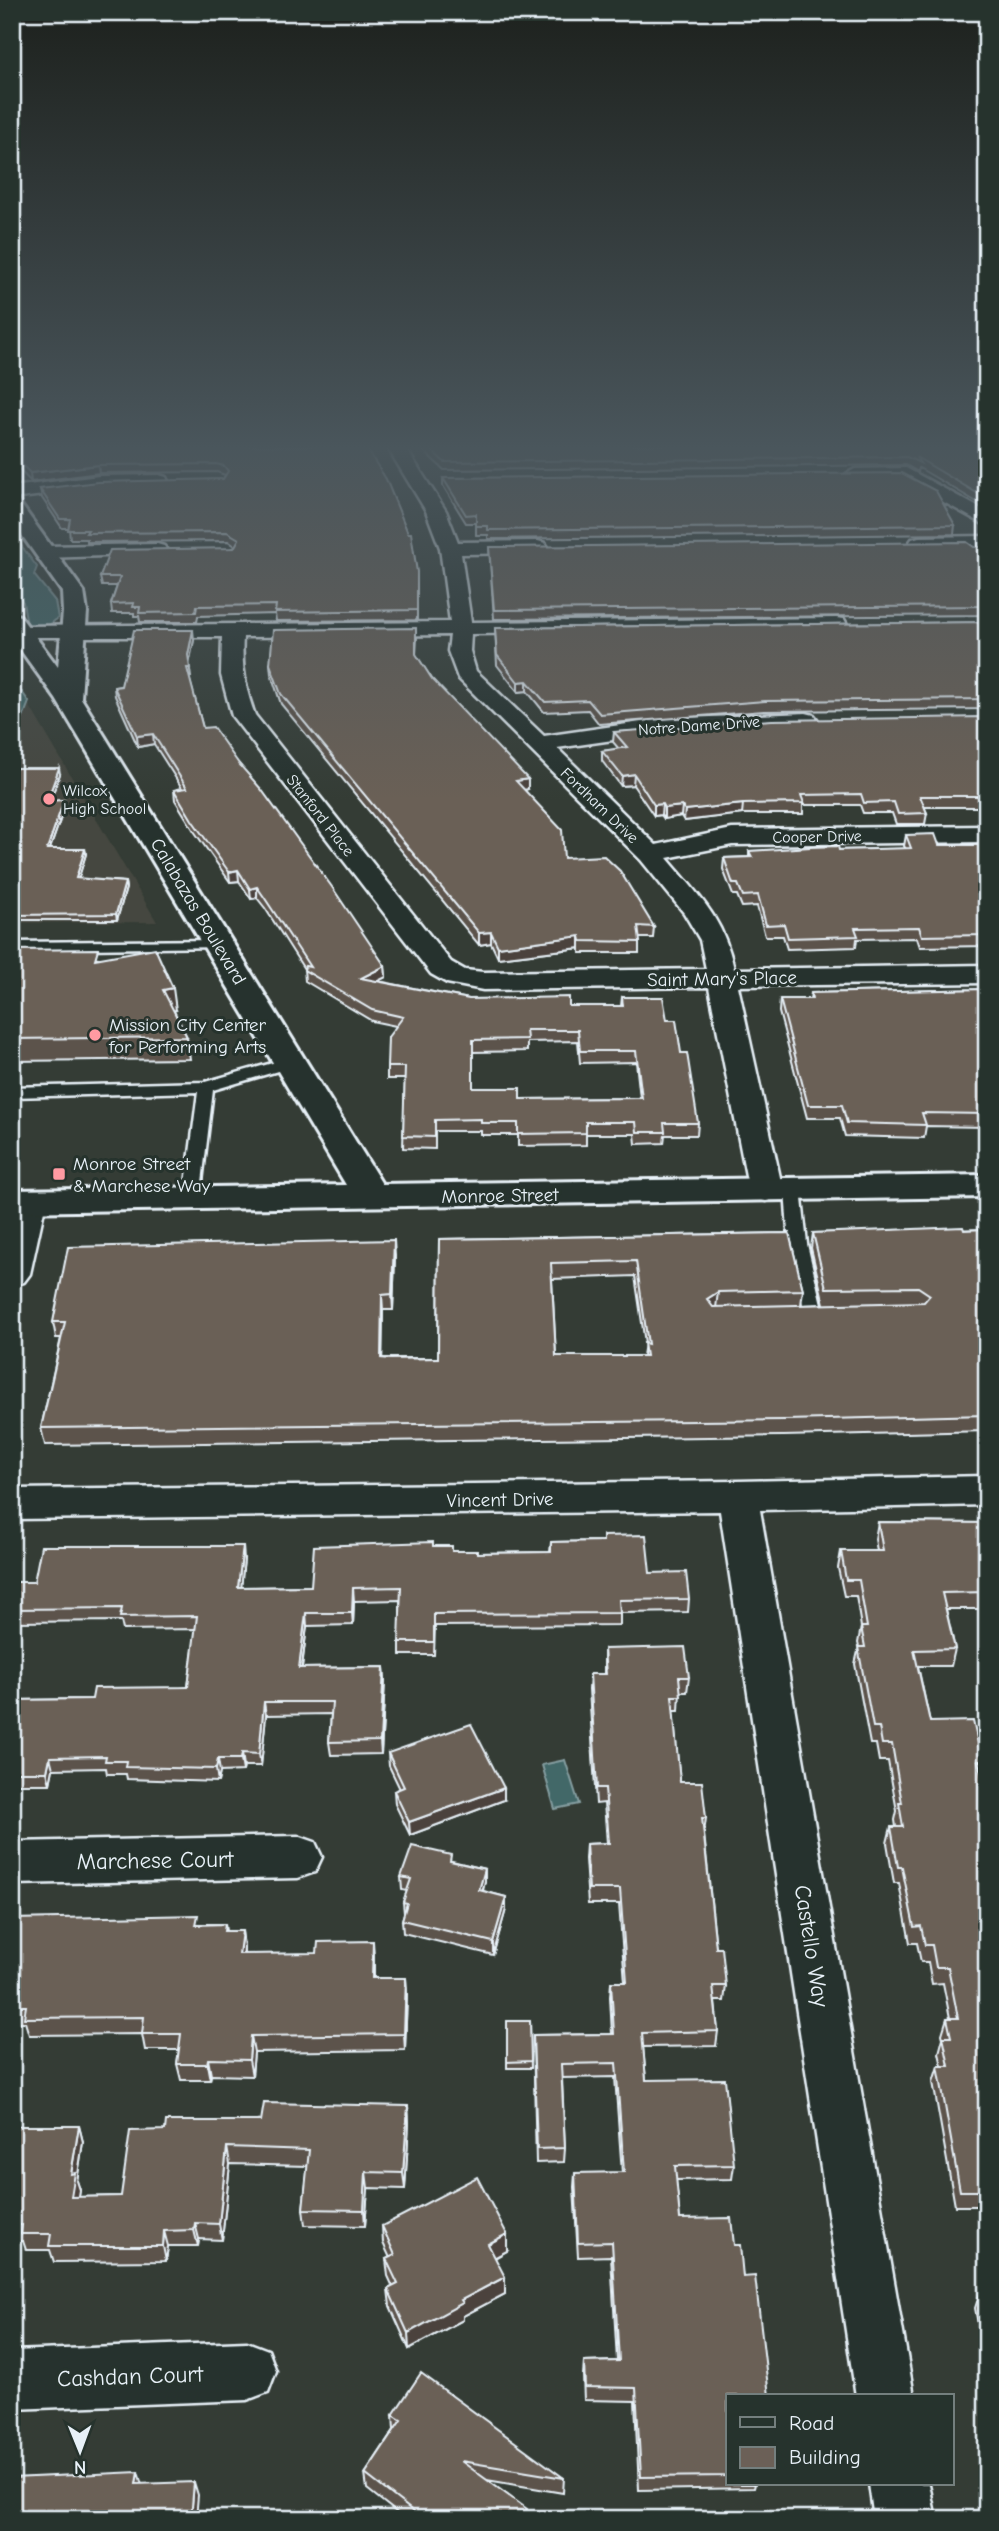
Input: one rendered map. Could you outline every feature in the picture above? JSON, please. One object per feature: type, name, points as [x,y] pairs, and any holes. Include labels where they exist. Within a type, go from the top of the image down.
[{"type":"street","points":[[53,563],[73,592],[75,612],[71,633],[68,698]]},
{"type":"street","name":"Fordham Drive","points":[[452,563],[460,627],[459,651],[466,673],[650,854],[696,910],[714,940],[780,1190]]},
{"type":"street","points":[[15,630],[71,633],[233,632],[460,627],[864,624]]},
{"type":"street","name":"Calabazas Boulevard","points":[[15,630],[68,698],[372,1197]]},
{"type":"street","name":"Stanford Place","points":[[233,632],[229,664],[233,691],[244,716],[441,968],[457,976]]},
{"type":"street","name":"Notre Dame Drive","points":[[538,744],[662,726],[825,720]]},
{"type":"street","name":"Cooper Drive","points":[[650,854],[732,837],[987,834]]},
{"type":"street","name":"Saint Mary's Place","points":[[457,976],[482,981],[987,974]]},
{"type":"street","name":"Monroe Street","points":[[20,1201],[987,1186]]},
{"type":"street","points":[[12,1274],[20,1201]]},
{"type":"street","name":"Vincent Drive","points":[[12,1504],[738,1496],[987,1490]]},
{"type":"street","name":"Castello Way","points":[[738,1496],[885,2394]]},
{"type":"street","name":"Marchese Court","points":[[12,1863],[298,1857]]},
{"type":"street","name":"Cashdan Court","points":[[12,2380],[247,2371]]},
{"type":"street","points":[[899,2486],[905,2519]]},
{"type":"lane","points":[[12,946],[219,944]]},
{"type":"lane","points":[[12,1092],[206,1087],[290,1063]]},
{"type":"lane","points":[[192,1199],[206,1087]]},
{"type":"lane","points":[[780,1190],[798,1244],[813,1314]]},
{"type":"shaded area","name":"Wilcox High School","points":[[12,676],[157,922],[12,923]]},
{"type":"water","points":[[12,563],[34,563],[37,567],[34,575],[55,601],[58,618],[49,625],[27,625],[23,602],[12,583]]},
{"type":"water","points":[[12,692],[22,692],[29,702],[12,746]]},
{"type":"water","points":[[565,1760],[579,1804],[555,1809],[542,1765]]},
{"type":"building","points":[[105,563],[416,563],[417,610],[275,612],[276,605],[197,606],[196,612],[139,613],[140,607],[133,607],[134,603],[111,604],[120,577],[100,577]]},
{"type":"building","points":[[490,563],[987,563],[987,606],[494,610]]},
{"type":"building","points":[[987,622],[987,699],[765,701],[600,714],[588,700],[545,702],[527,681],[518,682],[497,655],[495,628]]},
{"type":"building","points":[[416,628],[416,654],[432,679],[528,779],[516,781],[562,830],[564,858],[604,856],[620,871],[654,927],[638,926],[640,942],[581,941],[580,936],[498,947],[491,932],[479,933],[281,694],[270,664],[273,630]]},
{"type":"building","points":[[134,630],[193,630],[188,655],[190,668],[187,668],[203,728],[213,727],[261,789],[385,966],[361,978],[469,999],[569,997],[569,1006],[623,1006],[622,997],[663,997],[667,1020],[676,1020],[681,1053],[687,1053],[698,1123],[664,1123],[665,1132],[637,1132],[636,1122],[586,1122],[586,1133],[518,1134],[518,1123],[481,1123],[481,1119],[435,1120],[435,1137],[403,1136],[405,1067],[387,1067],[388,1037],[403,1017],[372,1010],[304,970],[305,966],[310,967],[257,887],[250,889],[238,870],[229,872],[192,820],[174,790],[187,788],[153,734],[137,736],[114,687],[121,686]],"holes":[[[526,1030],[578,1030],[580,1051],[636,1051],[642,1098],[520,1099],[520,1088],[473,1088],[473,1040],[527,1039]]]},
{"type":"building","points":[[987,717],[987,798],[920,796],[927,813],[898,814],[894,802],[864,803],[861,794],[801,795],[804,803],[743,804],[685,810],[682,806],[664,808],[662,804],[654,805],[634,774],[622,776],[602,751],[627,747],[614,732],[772,720]]},
{"type":"building","points":[[12,768],[59,768],[47,801],[64,800],[47,849],[85,849],[76,878],[125,882],[116,914],[12,915]]},
{"type":"building","points":[[935,834],[939,845],[987,845],[987,935],[922,936],[919,927],[855,928],[858,936],[788,938],[784,924],[766,925],[758,895],[743,896],[738,884],[733,884],[724,858],[752,857],[749,851],[810,847],[838,846],[839,850],[911,848],[906,835]]},
{"type":"building","name":"Mission City Center for Performing Arts","points":[[155,948],[173,988],[163,990],[187,1037],[12,1039],[12,950],[98,949],[95,959]]},
{"type":"building","points":[[987,989],[987,1114],[922,1113],[926,1125],[847,1123],[842,1105],[808,1105],[780,999],[812,999],[811,993]]},
{"type":"building","points":[[963,1227],[964,1230],[987,1229],[987,1415],[787,1420],[41,1428],[65,1322],[53,1322],[68,1247],[394,1240],[392,1294],[382,1295],[381,1358],[391,1359],[438,1358],[439,1239],[789,1233],[803,1290],[718,1292],[707,1299],[713,1307],[924,1302],[930,1295],[918,1287],[826,1288],[813,1233]],"holes":[[[636,1261],[648,1344],[644,1343],[646,1356],[556,1356],[551,1263]]]},
{"type":"building","points":[[878,1522],[987,1523],[987,1592],[942,1593],[955,1649],[914,1650],[930,1722],[973,1721],[982,1761],[978,1761],[987,1798],[987,2191],[960,2191],[938,2066],[949,2066],[943,2037],[951,2037],[947,2018],[958,2018],[948,1967],[936,1967],[932,1945],[925,1945],[921,1926],[914,1927],[902,1867],[898,1867],[891,1827],[903,1827],[899,1803],[902,1803],[892,1744],[882,1744],[879,1727],[873,1727],[858,1647],[865,1647],[861,1627],[867,1627],[859,1580],[846,1580],[841,1551],[883,1551]]},
{"type":"building","points":[[646,1535],[650,1573],[686,1572],[689,1599],[619,1600],[620,1613],[434,1614],[434,1642],[399,1642],[401,1587],[353,1588],[352,1613],[306,1613],[299,1668],[384,1667],[380,1741],[329,1742],[332,1702],[264,1702],[259,1754],[242,1753],[241,1759],[218,1759],[216,1769],[125,1767],[126,1761],[105,1761],[106,1756],[50,1757],[47,1772],[12,1772],[12,1700],[92,1699],[94,1688],[188,1687],[197,1616],[120,1617],[122,1608],[12,1609],[12,1582],[34,1582],[41,1546],[243,1546],[238,1587],[311,1586],[314,1546],[433,1542],[433,1546],[452,1546],[452,1551],[551,1552],[551,1542],[603,1541],[603,1536]]},
{"type":"building","points":[[685,1647],[689,1677],[679,1677],[681,1696],[672,1696],[680,1782],[702,1782],[706,1818],[702,1818],[716,1948],[722,1948],[726,1986],[713,1986],[718,2031],[642,2033],[646,2080],[725,2079],[734,2165],[675,2166],[680,2219],[731,2218],[734,2245],[740,2245],[743,2277],[755,2276],[769,2394],[726,2394],[726,2476],[641,2477],[636,2388],[585,2387],[584,2362],[619,2361],[612,2242],[578,2243],[575,2173],[624,2172],[616,2063],[561,2064],[565,2148],[537,2149],[533,2035],[614,2034],[611,1982],[627,1982],[620,1889],[589,1889],[586,1844],[609,1843],[605,1788],[597,1788],[590,1674],[606,1674],[604,1649]]},
{"type":"building","points":[[471,1724],[504,1788],[409,1822],[394,1791],[404,1787],[388,1753]]},
{"type":"building","points":[[412,1846],[451,1855],[450,1861],[485,1869],[479,1890],[506,1897],[493,1942],[402,1920],[407,1903],[403,1902],[411,1879],[401,1877]]},
{"type":"building","points":[[198,1915],[196,1925],[225,1924],[224,1931],[242,1931],[239,1954],[317,1953],[318,1942],[373,1941],[372,1978],[406,1978],[404,2034],[251,2036],[249,2060],[208,2059],[207,2064],[177,2064],[181,2034],[142,2034],[144,2017],[24,2018],[26,2006],[12,2006],[12,1919]]},
{"type":"building","points":[[507,2021],[530,2021],[531,2061],[507,2062]]},
{"type":"building","points":[[264,2103],[408,2106],[403,2173],[366,2172],[364,2210],[303,2209],[309,2150],[227,2147],[219,2224],[195,2223],[194,2230],[164,2231],[163,2246],[49,2246],[51,2234],[21,2234],[22,2225],[12,2225],[12,2126],[79,2126],[71,2174],[75,2173],[71,2197],[121,2196],[130,2131],[165,2130],[166,2121],[261,2121]]},
{"type":"building","points":[[477,2177],[507,2234],[488,2244],[505,2277],[408,2333],[388,2289],[398,2284],[386,2259],[395,2255],[382,2226]]},
{"type":"building","points":[[980,2293],[987,2293],[987,2327]]},
{"type":"building","points":[[421,2373],[564,2478],[461,2461],[527,2509],[521,2519],[423,2519],[365,2474],[401,2420],[393,2415]]},
{"type":"building","points":[[138,2472],[136,2484],[194,2482],[191,2519],[12,2519],[12,2478]]},
{"type":"building","points":[[352,2511],[352,2519],[286,2519],[286,2513]]},
{"type":"place","name":"Wilcox High School","points":[[49,799]]},
{"type":"place","name":"Mission City Center for Performing Arts","points":[[95,1035]]},
{"type":"place","name":"Monroe Street & Marchese Way","points":[[59,1174]]}]
